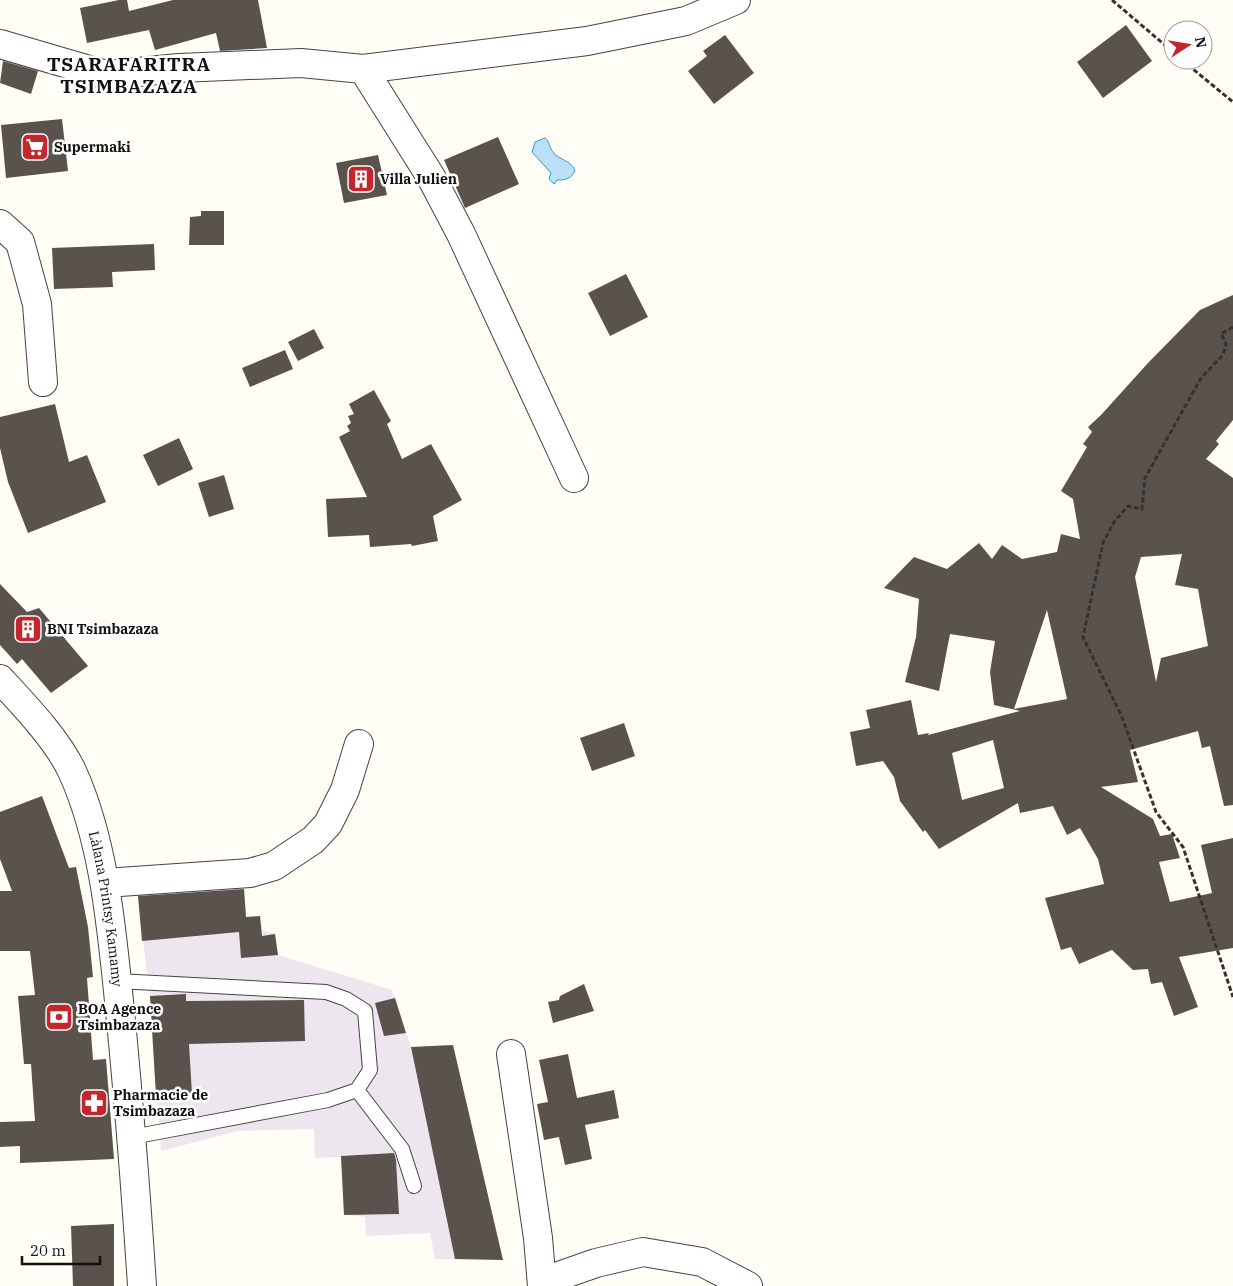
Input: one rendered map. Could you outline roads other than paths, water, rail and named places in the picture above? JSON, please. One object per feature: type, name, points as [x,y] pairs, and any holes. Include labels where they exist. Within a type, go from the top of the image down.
[{"type":"street","points":[[0,44],[106,75],[179,68],[301,63],[363,69],[587,41],[686,21],[736,0]]},
{"type":"street","points":[[363,69],[431,177],[461,234],[574,478]]},
{"type":"street","points":[[0,224],[20,242],[37,304],[43,382]]},
{"type":"street","name":"Làlana Printsy Kamamy","points":[[0,679],[26,707],[71,769],[81,794],[105,883],[117,981],[132,1136],[142,1286]]},
{"type":"street","points":[[105,883],[250,873],[274,866],[313,840],[328,824],[344,790],[359,744]]},
{"type":"street","points":[[510,1054],[542,1284],[596,1263],[643,1252],[702,1262],[748,1286]]},
{"type":"lane","points":[[117,981],[326,992],[346,998],[365,1011],[370,1070],[357,1090],[328,1100],[132,1136]]},
{"type":"lane","points":[[357,1090],[402,1148],[414,1186]]},
{"type":"water","points":[[545,138],[555,155],[570,164],[575,170],[570,177],[557,180],[554,184],[549,179],[551,173],[532,152],[535,142]]},
{"type":"place","name":"Supermaki","points":[[35,147]]},
{"type":"place","name":"Villa Julien","points":[[361,179]]},
{"type":"place","name":"BNI Tsimbazaza","points":[[28,629]]},
{"type":"place","name":"BOA Agence Tsimbazaza","points":[[59,1017]]},
{"type":"place","name":"Pharmacie de Tsimbazaza","points":[[94,1103]]},
{"type":"district","name":"TSARAFARITRA TSIMBAZAZA","points":[[129,75]]}]
